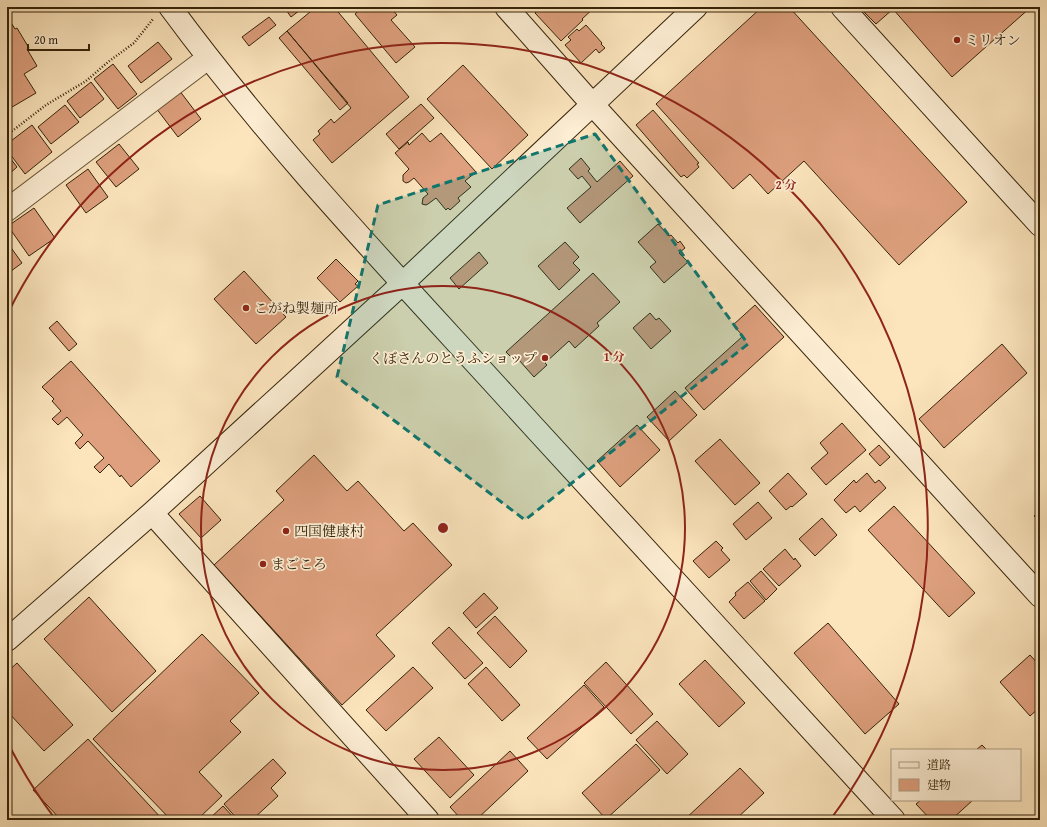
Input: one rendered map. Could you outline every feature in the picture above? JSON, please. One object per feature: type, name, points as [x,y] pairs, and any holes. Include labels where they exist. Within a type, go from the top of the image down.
[{"type":"street","points":[[506,7],[592,104],[1040,596]]},
{"type":"street","points":[[7,640],[152,513],[403,283],[696,7]]},
{"type":"street","points":[[842,7],[1040,225]]},
{"type":"street","points":[[162,12],[208,58],[271,135],[403,283],[894,820]]},
{"type":"street","points":[[7,210],[208,58]]},
{"type":"street","points":[[152,513],[428,820]]},
{"type":"path","points":[[7,135],[46,105],[86,81],[108,62],[134,43],[162,12]]},
{"type":"highlighted area","points":[[595,134],[748,344],[525,520],[337,377],[378,205]]},
{"type":"building","points":[[284,7],[304,7],[291,17]]},
{"type":"building","points":[[316,7],[334,7],[409,97],[332,163],[313,140],[320,134],[318,131],[331,119],[334,123],[351,108],[287,31]]},
{"type":"building","points":[[363,7],[380,7],[383,10],[390,7],[397,15],[391,20],[415,47],[396,63],[355,14]]},
{"type":"building","points":[[542,7],[595,7],[561,41],[535,13]]},
{"type":"building","points":[[762,7],[789,7],[967,202],[899,265],[804,161],[768,194],[750,174],[733,189],[656,104]]},
{"type":"building","name":"ミリオン","points":[[859,7],[1031,7],[952,77],[893,9],[876,24]]},
{"type":"building","points":[[7,16],[15,29],[17,28],[29,48],[27,49],[37,66],[24,74],[36,93],[7,110]]},
{"type":"building","points":[[269,17],[276,25],[249,46],[242,37]]},
{"type":"building","points":[[586,25],[605,48],[599,53],[596,49],[581,63],[565,45],[571,40],[568,37],[577,29],[579,31]]},
{"type":"building","points":[[287,31],[348,103],[340,110],[279,38]]},
{"type":"building","points":[[158,42],[172,59],[141,83],[128,66]]},
{"type":"building","points":[[113,64],[137,94],[118,109],[94,79]]},
{"type":"building","points":[[463,65],[528,135],[492,169],[427,99]]},
{"type":"building","points":[[91,82],[104,99],[80,118],[67,101]]},
{"type":"building","points":[[179,90],[201,119],[178,137],[156,108]]},
{"type":"building","points":[[421,104],[434,118],[399,149],[386,134]]},
{"type":"building","points":[[65,105],[79,122],[51,144],[38,127]]},
{"type":"building","points":[[653,110],[699,163],[697,164],[699,167],[687,178],[684,175],[681,177],[636,125]]},
{"type":"building","points":[[32,125],[52,152],[25,174],[7,150],[7,144]]},
{"type":"building","points":[[422,133],[430,142],[441,133],[476,172],[465,181],[471,187],[458,198],[460,201],[450,210],[448,208],[446,210],[436,198],[426,205],[422,204],[423,198],[428,194],[414,178],[406,183],[403,181],[403,175],[409,169],[395,153],[408,142],[409,145]]},
{"type":"building","points":[[119,144],[139,169],[116,187],[96,162]]},
{"type":"building","points":[[7,154],[17,167],[7,176]]},
{"type":"building","points":[[581,158],[590,169],[588,171],[597,182],[620,161],[633,176],[580,223],[567,208],[591,187],[582,176],[578,179],[569,169]]},
{"type":"building","points":[[88,169],[108,197],[86,213],[66,185]]},
{"type":"building","points":[[34,208],[55,238],[29,256],[8,226]]},
{"type":"building","points":[[658,224],[678,243],[680,241],[685,248],[679,253],[688,262],[664,283],[650,267],[656,262],[638,242]]},
{"type":"building","points":[[7,242],[22,263],[7,274]]},
{"type":"building","points":[[565,242],[579,257],[573,263],[580,270],[559,290],[538,266]]},
{"type":"building","points":[[479,252],[488,263],[459,289],[450,278]]},
{"type":"building","points":[[336,259],[358,281],[355,284],[358,286],[340,302],[317,278]]},
{"type":"building","points":[[244,271],[286,317],[256,344],[214,299]]},
{"type":"building","points":[[593,273],[620,302],[597,323],[599,326],[575,348],[569,341],[545,363],[547,365],[534,377],[518,359],[515,361],[506,352]]},
{"type":"building","points":[[755,305],[784,337],[704,410],[685,388],[743,336],[733,325]]},
{"type":"building","points":[[650,313],[656,320],[659,318],[671,331],[651,349],[633,328]]},
{"type":"building","points":[[57,321],[77,344],[69,351],[49,328]]},
{"type":"building","points":[[1002,344],[1027,373],[944,448],[919,419]]},
{"type":"building","points":[[71,361],[160,461],[131,487],[109,464],[100,473],[94,467],[104,458],[88,441],[80,449],[75,443],[83,435],[67,417],[58,425],[52,419],[61,411],[52,401],[54,399],[42,387]]},
{"type":"building","points":[[675,391],[697,415],[669,441],[647,417]]},
{"type":"building","points":[[842,423],[866,450],[826,485],[811,468],[828,453],[820,443]]},
{"type":"building","points":[[637,425],[660,450],[620,487],[597,461]]},
{"type":"building","points":[[720,439],[760,483],[735,505],[695,461]]},
{"type":"building","points":[[879,445],[890,457],[880,466],[869,454]]},
{"type":"building","name":"四国健康村","points":[[314,455],[347,491],[358,481],[404,531],[413,523],[452,565],[376,635],[395,656],[342,705],[214,565],[284,500],[276,491]]},
{"type":"building","points":[[788,473],[807,494],[792,507],[791,506],[786,510],[769,491]]},
{"type":"building","points":[[867,473],[875,483],[879,480],[886,488],[860,512],[855,506],[846,513],[834,500],[854,480],[856,483]]},
{"type":"building","points":[[200,496],[221,520],[201,538],[179,514]]},
{"type":"building","points":[[758,502],[772,518],[746,540],[733,524]]},
{"type":"building","points":[[894,506],[975,593],[949,617],[868,530]]},
{"type":"building","points":[[1040,510],[1040,522],[1034,516]]},
{"type":"building","points":[[822,518],[837,535],[815,556],[799,539]]},
{"type":"building","points":[[716,541],[723,548],[721,550],[730,560],[709,578],[693,561]]},
{"type":"building","points":[[785,549],[801,566],[779,586],[763,569]]},
{"type":"building","points":[[761,571],[777,589],[766,600],[750,581]]},
{"type":"building","points":[[748,582],[765,601],[744,619],[729,602],[736,595],[735,593]]},
{"type":"building","points":[[484,593],[498,608],[476,628],[463,613]]},
{"type":"building","points":[[89,597],[156,671],[112,712],[44,639]]},
{"type":"building","points":[[495,616],[527,651],[510,668],[477,633]]},
{"type":"building","points":[[828,623],[899,704],[865,734],[794,653]]},
{"type":"building","points":[[449,627],[483,663],[465,679],[432,643]]},
{"type":"building","points":[[202,634],[259,693],[230,721],[241,732],[199,772],[222,796],[197,820],[171,820],[93,739]]},
{"type":"building","points":[[1030,655],[1040,666],[1040,707],[1030,716],[1000,682]]},
{"type":"building","points":[[705,660],[745,703],[719,727],[679,684]]},
{"type":"building","points":[[606,662],[653,714],[631,734],[584,683]]},
{"type":"building","points":[[17,663],[73,725],[44,751],[7,711],[7,672]]},
{"type":"building","points":[[413,667],[433,688],[386,731],[366,710]]},
{"type":"building","points":[[486,667],[520,705],[502,721],[468,684]]},
{"type":"building","points":[[584,685],[604,707],[547,759],[527,738]]},
{"type":"building","points":[[657,721],[688,754],[667,774],[636,740]]},
{"type":"building","points":[[439,737],[474,775],[450,798],[414,759]]},
{"type":"building","points":[[88,739],[163,820],[61,820],[33,790]]},
{"type":"building","points":[[636,744],[660,770],[606,819],[582,793]]},
{"type":"building","points":[[982,745],[986,749],[977,749]]},
{"type":"building","points":[[510,751],[528,771],[476,820],[462,820],[450,807]]},
{"type":"building","points":[[273,759],[286,773],[271,788],[278,796],[252,820],[238,820],[224,804]]},
{"type":"building","points":[[740,768],[764,793],[735,820],[684,820]]},
{"type":"building","points":[[920,801],[972,801],[951,820],[931,820],[916,804]]},
{"type":"building","points":[[223,806],[236,820],[208,820]]},
{"type":"building","points":[[749,815],[754,820],[744,820]]},
{"type":"place","name":"ミリオン","points":[[957,40]]},
{"type":"place","name":"こがね製麺所","points":[[246,308]]},
{"type":"place","name":"くぼさんのとうふショップ","points":[[545,358]]},
{"type":"place","name":"四国健康村","points":[[286,531]]},
{"type":"place","name":"まごころ","points":[[263,564]]}]
